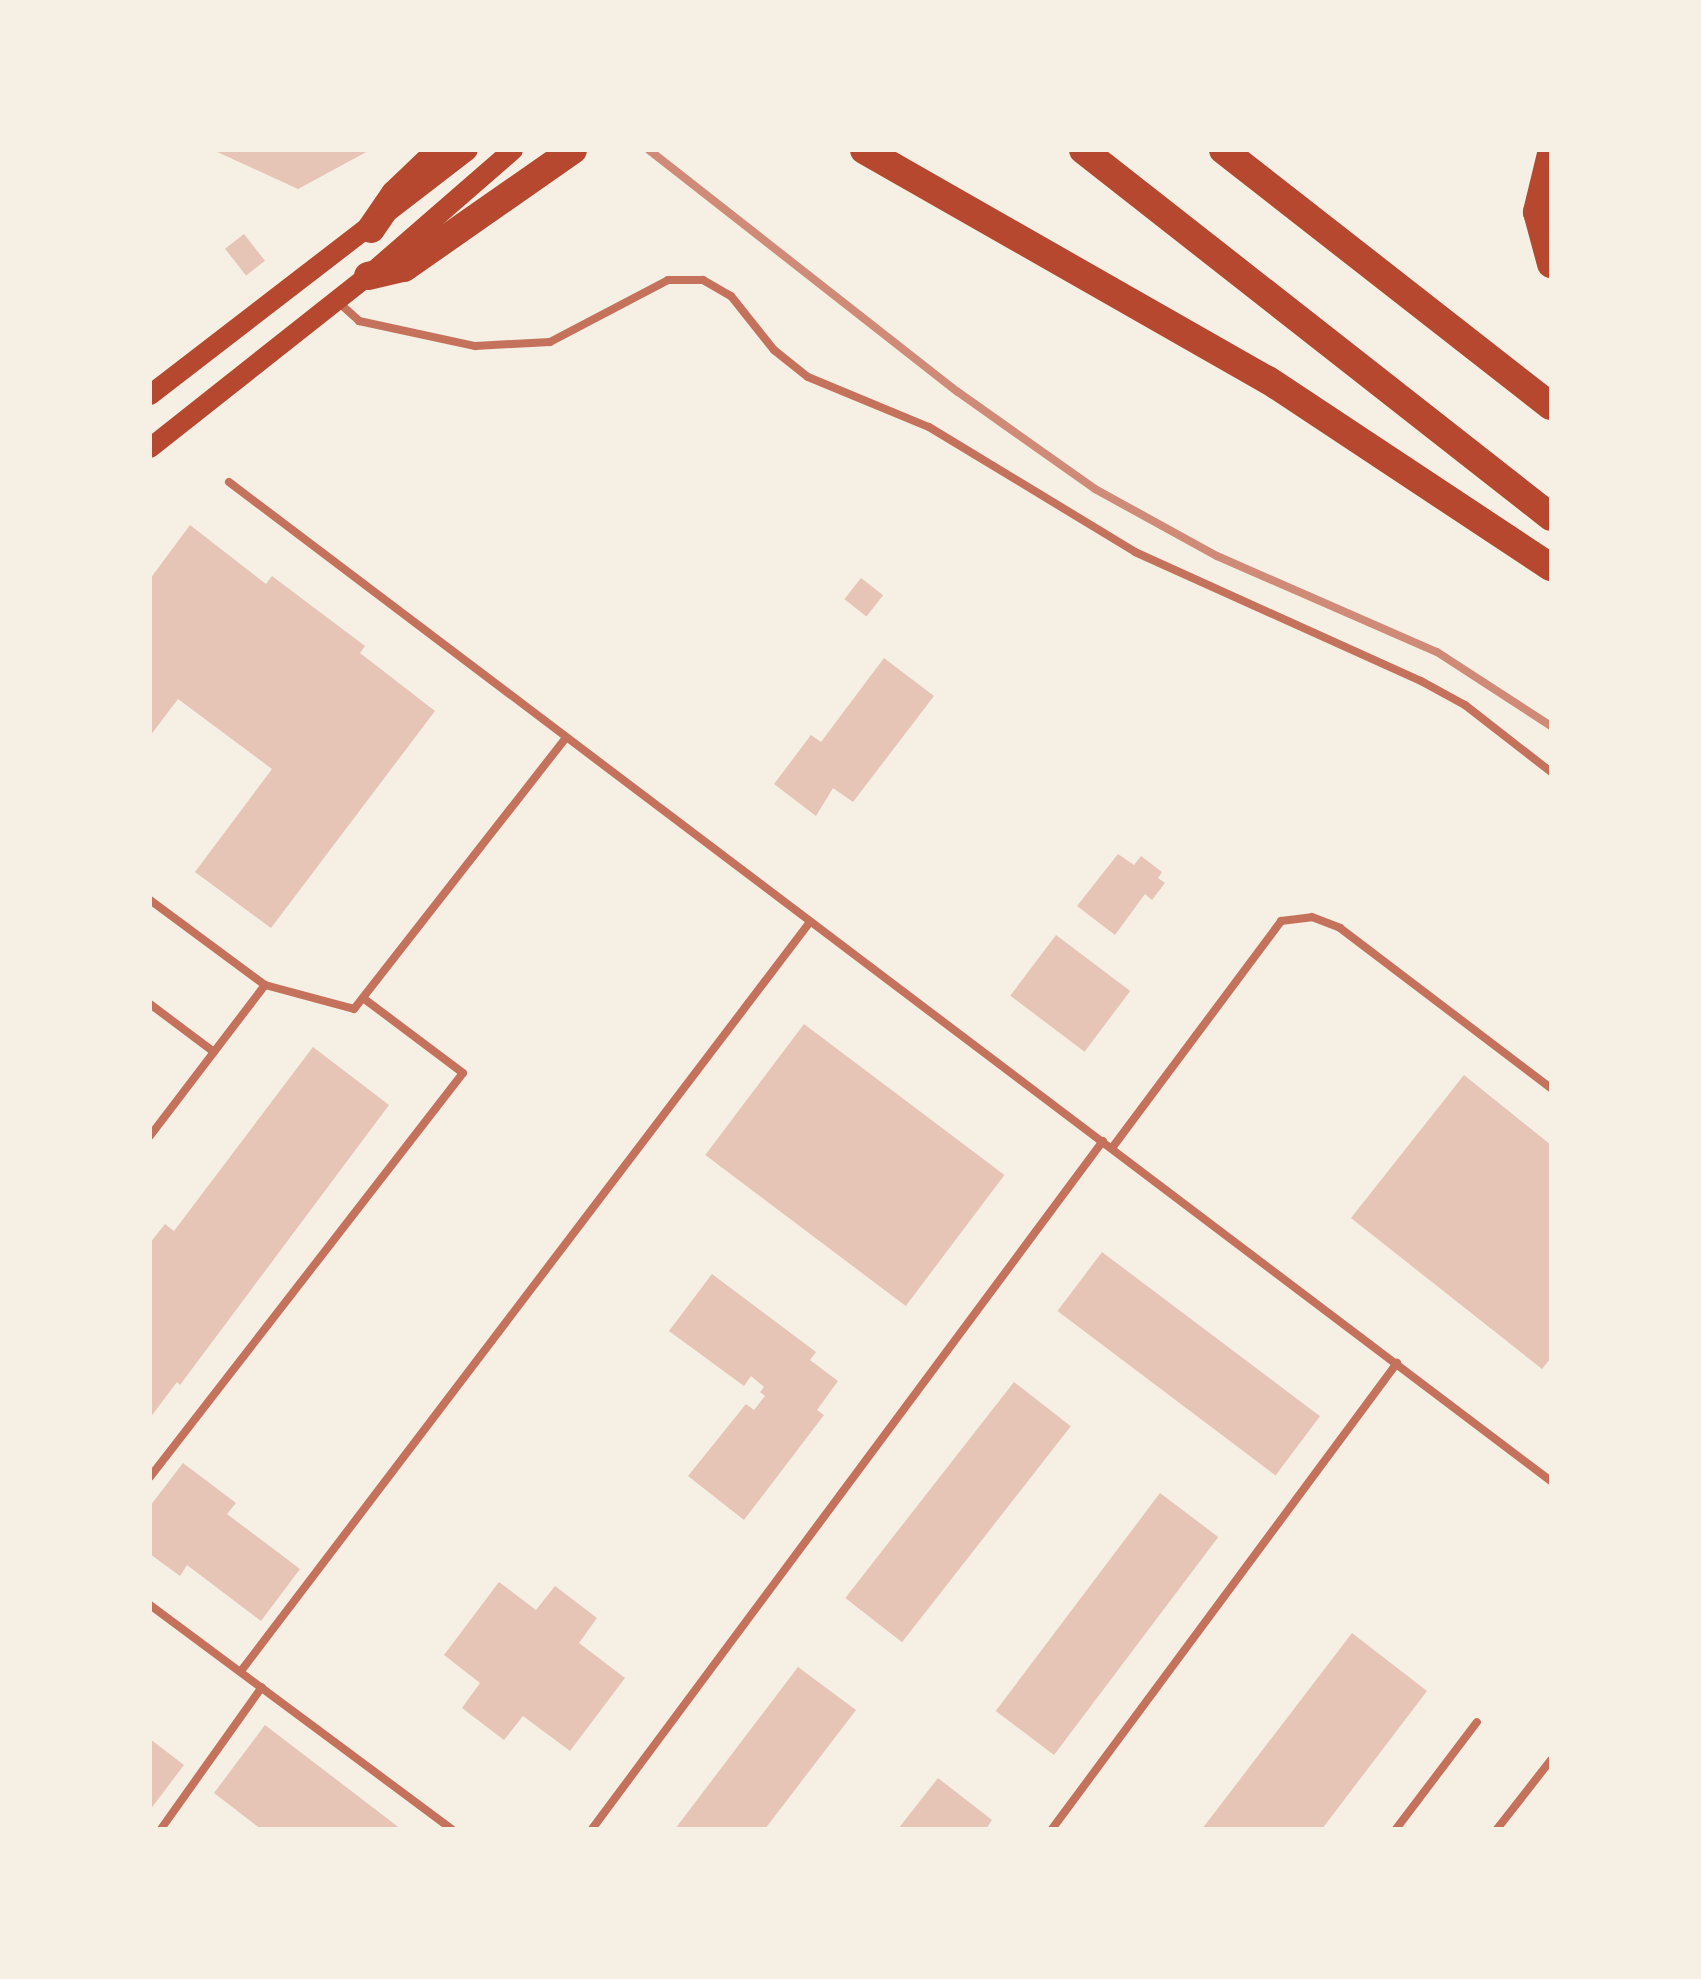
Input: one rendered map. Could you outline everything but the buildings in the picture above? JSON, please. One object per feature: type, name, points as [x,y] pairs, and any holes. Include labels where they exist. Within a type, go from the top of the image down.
[{"type":"highway","points":[[371,229],[395,194],[441,150]]},
{"type":"highway","points":[[368,276],[404,268],[574,150]]},
{"type":"highway","points":[[864,150],[1268,380],[1551,567]]},
{"type":"highway","points":[[1084,150],[1551,517]]},
{"type":"highway","points":[[1222,150],[1551,406]]},
{"type":"highway","points":[[1551,154],[1536,212],[1551,264]]},
{"type":"main road","points":[[150,395],[371,229],[468,150]]},
{"type":"main road","points":[[150,448],[368,276],[512,150]]},
{"type":"lane","points":[[337,300],[360,321],[475,346],[550,342],[668,280],[703,280],[730,296],[774,350],[808,377],[929,427],[1135,552],[1421,680],[1465,705],[1551,772]]},
{"type":"lane","points":[[229,482],[1551,1481]]},
{"type":"lane","points":[[150,900],[265,985],[354,1009],[566,738]]},
{"type":"lane","points":[[1112,1148],[1282,921],[1312,917],[1340,928],[1551,1088]]},
{"type":"lane","points":[[241,1671],[810,922]]},
{"type":"lane","points":[[150,1136],[265,985]]},
{"type":"lane","points":[[150,1477],[463,1073],[363,998]]},
{"type":"lane","points":[[150,1004],[214,1052]]},
{"type":"lane","points":[[592,1829],[1103,1141]]},
{"type":"lane","points":[[1052,1829],[1397,1363]]},
{"type":"lane","points":[[150,1605],[452,1829]]},
{"type":"lane","points":[[161,1829],[262,1687]]},
{"type":"lane","points":[[1396,1829],[1477,1722]]},
{"type":"lane","points":[[1498,1829],[1551,1760]]},
{"type":"railway","points":[[649,150],[958,392],[1095,489],[1217,556],[1437,652],[1551,726]]}]
